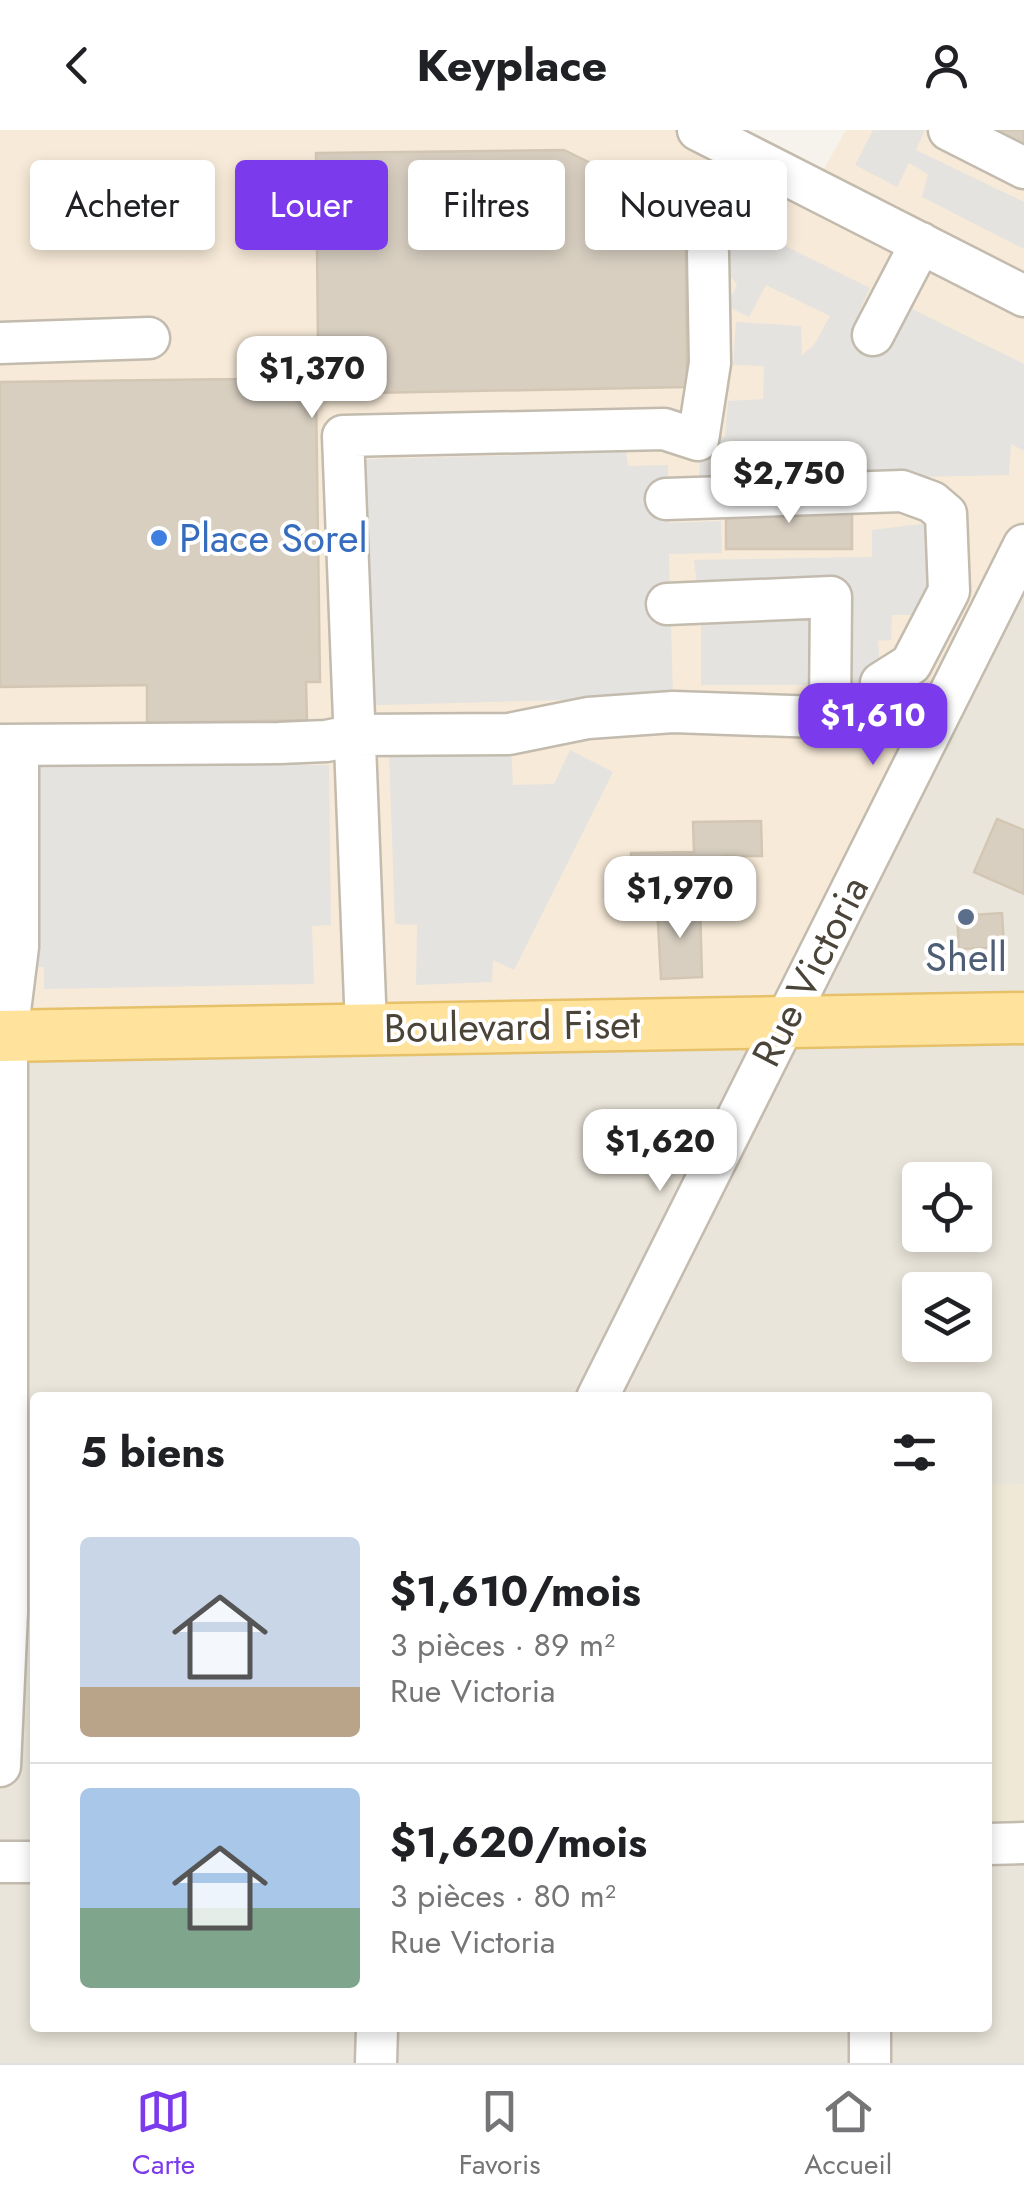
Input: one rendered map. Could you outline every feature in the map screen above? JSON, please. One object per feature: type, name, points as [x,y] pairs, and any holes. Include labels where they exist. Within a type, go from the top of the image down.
[{"type":"main road","name":"Boulevard Fiset","points":[[4,1036],[1024,1018]]},
{"type":"street","points":[[698,130],[1024,296]]},
{"type":"street","points":[[950,130],[1024,168]]},
{"type":"street","points":[[873,335],[921,243]]},
{"type":"street","points":[[366,1027],[343,436],[664,429],[698,440],[710,363],[708,253]]},
{"type":"street","points":[[0,343],[148,338]]},
{"type":"street","points":[[666,499],[902,491],[932,502],[946,514],[949,592],[910,664],[882,683]]},
{"type":"street","name":"Rue Victoria","points":[[599,1392],[1024,545]]},
{"type":"street","points":[[667,604],[831,597],[830,716]]},
{"type":"street","points":[[0,1766],[4,1612],[4,1036],[18,947],[9,745],[279,743],[326,741],[357,734],[509,734],[588,718],[673,712],[934,721]]},
{"type":"street","points":[[992,1844],[1024,1843]]},
{"type":"street","points":[[0,1862],[30,1862]]},
{"type":"street","points":[[376,2063],[377,2032]]},
{"type":"street","points":[[870,2032],[870,2063]]},
{"type":"shaded area","points":[[0,130],[686,130],[745,160],[585,160],[585,250],[787,250],[787,181],[810,193],[846,130],[1024,130],[1024,525],[785,1022],[0,1031]]},
{"type":"shaded area","points":[[873,130],[925,130],[916,150],[1024,202],[1024,249],[922,197],[928,174],[909,163],[897,187],[855,165]]},
{"type":"shaded area","points":[[787,247],[870,288],[860,310],[900,329],[912,309],[1024,364],[1024,451],[1011,444],[1009,475],[699,482],[701,437],[725,437],[728,401],[763,399],[764,366],[733,365],[736,322],[801,326],[802,355],[814,345],[830,316],[766,285],[749,317],[727,306],[737,285],[712,250],[787,250]]},
{"type":"shaded area","points":[[626,452],[628,466],[668,465],[669,523],[721,521],[722,553],[669,554],[673,697],[347,706],[342,460]]},
{"type":"shaded area","points":[[928,523],[929,586],[914,615],[892,615],[891,640],[878,641],[881,685],[701,685],[701,618],[694,560],[872,557],[872,530]]},
{"type":"shaded area","points":[[1024,544],[1024,2063],[0,2063],[0,1031]]},
{"type":"shaded area","points":[[511,747],[513,785],[554,784],[570,750],[613,772],[514,970],[493,960],[492,982],[416,985],[417,925],[395,924],[389,752]]},
{"type":"shaded area","points":[[0,763],[329,765],[331,925],[312,926],[314,984],[44,989],[44,967],[0,969]]},
{"type":"shaded area","points":[[1024,1484],[1024,1837],[992,1838],[992,1485]]},
{"type":"building","points":[[975,130],[1024,130],[1024,154]]},
{"type":"building","name":"Place Sorel","points":[[564,150],[585,160],[585,250],[685,250],[687,387],[316,394],[320,682],[306,682],[307,720],[147,723],[147,685],[0,687],[0,382],[239,379],[239,356],[272,355],[272,343],[318,342],[317,250],[388,250],[388,160],[316,160],[316,153]]},
{"type":"building","points":[[726,504],[852,504],[852,549],[726,549]]},
{"type":"building","points":[[997,819],[1024,830],[1024,894],[974,872]]},
{"type":"building","points":[[761,821],[762,856],[723,856],[724,904],[632,906],[631,853],[694,852],[693,822]]},
{"type":"building","points":[[700,904],[702,977],[661,979],[657,905]]},
{"type":"building","points":[[1002,913],[1004,947],[959,949],[957,916]]},
{"type":"place","name":"Place Sorel","points":[[159,538]]},
{"type":"place","name":"Shell","points":[[966,917]]}]
